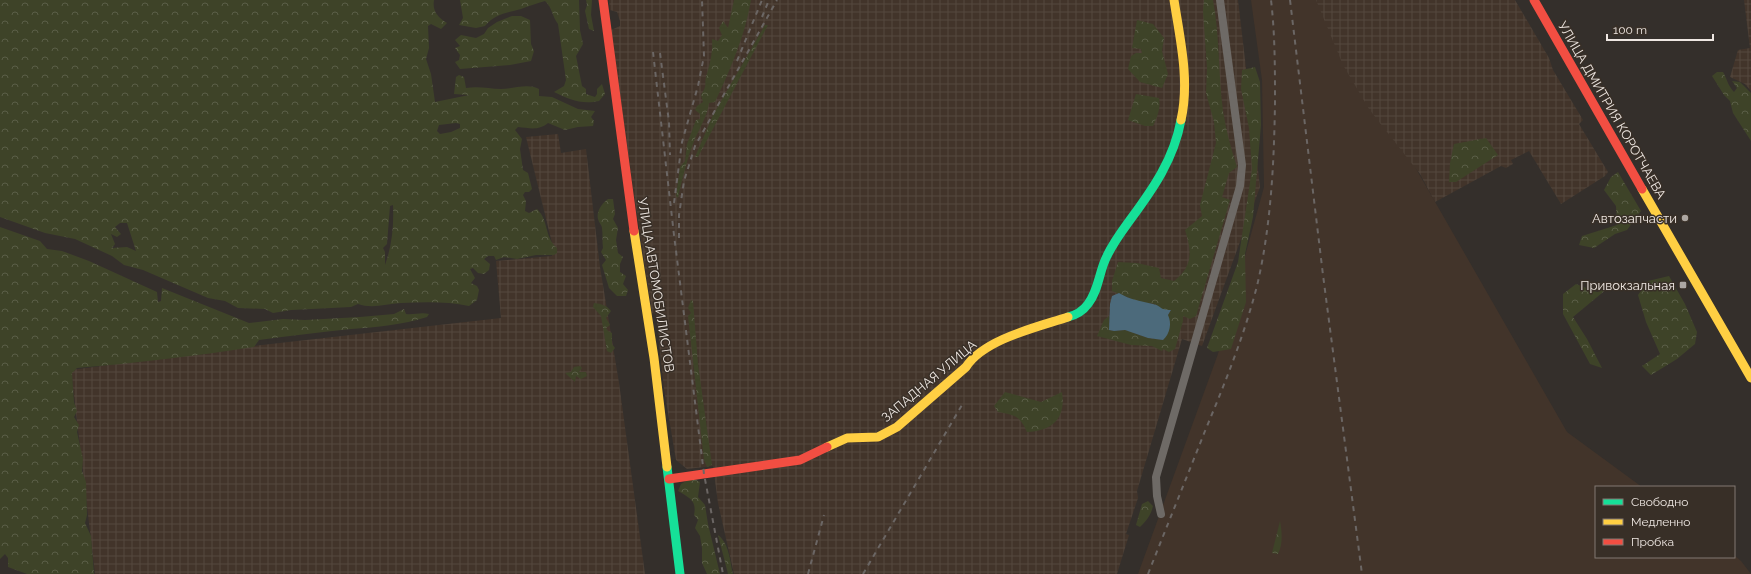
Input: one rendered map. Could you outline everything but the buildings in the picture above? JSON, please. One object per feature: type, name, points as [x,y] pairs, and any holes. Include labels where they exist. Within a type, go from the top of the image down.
[{"type":"street","name":"УЛИЦА АВТОМОБИЛИСТОВ","points":[[603,0],[618,102],[635,241],[654,358],[680,574]]},
{"type":"street","name":"ЗАПАДНАЯ УЛИЦА","points":[[669,479],[800,460],[847,438],[878,437],[888,433],[897,427],[966,367],[974,357],[985,350],[1048,323],[1072,317],[1085,308],[1092,298],[1101,268],[1107,255],[1166,167],[1180,134],[1185,90],[1174,0]]},
{"type":"street","points":[[1161,514],[1157,496],[1156,478],[1240,186],[1242,166],[1220,0]]},
{"type":"street","name":"УЛИЦА ДМИТРИЯ КОРОТЧАЕВА","points":[[1534,0],[1751,378]]},
{"type":"shaded area","points":[[609,0],[1238,0],[1260,187],[1202,346],[1182,339],[1137,491],[1138,498],[1126,534],[1129,535],[1117,574],[734,574],[718,503],[713,466],[687,469],[676,460],[664,389],[656,314],[652,313],[611,30],[620,26],[620,21],[617,12],[610,10]]},
{"type":"shaded area","points":[[1251,0],[1338,0],[1356,64],[1567,432],[1641,486],[1595,486],[1595,558],[1735,558],[1735,556],[1751,574],[1138,574],[1218,354],[1264,187],[1262,80]]},
{"type":"shaded area","points":[[1316,0],[1515,0],[1549,58],[1553,70],[1583,120],[1579,124],[1608,172],[1605,176],[1561,204],[1529,151],[1511,160],[1513,164],[1506,168],[1501,166],[1435,202],[1420,174],[1369,109],[1343,65]]},
{"type":"shaded area","points":[[1744,0],[1751,0],[1751,91],[1745,84],[1730,77],[1738,50],[1750,48]]},
{"type":"shaded area","points":[[558,134],[561,153],[586,149],[600,267],[619,383],[645,574],[95,574],[71,370],[262,345],[501,318],[496,261],[552,256],[552,243],[526,137]]},
{"type":"green space","points":[[0,0],[434,0],[436,14],[447,23],[441,29],[431,24],[428,26],[429,48],[426,59],[431,74],[435,102],[469,95],[454,94],[456,77],[459,75],[464,77],[466,88],[480,87],[501,89],[530,86],[539,89],[539,96],[552,97],[578,109],[595,111],[591,117],[594,121],[593,126],[565,130],[548,123],[537,128],[518,127],[515,130],[522,139],[520,149],[523,170],[528,173],[532,189],[529,192],[525,192],[523,195],[526,201],[525,211],[529,213],[537,209],[541,213],[550,239],[557,248],[557,253],[554,255],[536,255],[517,259],[504,257],[496,260],[494,256],[488,256],[484,259],[490,264],[489,270],[484,274],[478,273],[473,268],[470,269],[475,278],[471,283],[477,286],[479,290],[477,300],[469,306],[435,302],[401,303],[374,306],[358,304],[351,307],[291,310],[273,313],[265,309],[238,308],[225,301],[208,298],[143,270],[124,265],[112,256],[75,239],[45,233],[0,217]],"holes":[[[460,124],[460,128],[451,132],[440,134],[437,131],[439,125]],[[393,205],[393,228],[391,243],[385,265],[385,252],[383,248],[387,244],[390,206]],[[120,223],[127,223],[136,251],[127,247],[112,248],[115,244],[111,234],[117,237],[121,234],[115,227]]]},
{"type":"green space","points":[[460,0],[579,0],[580,30],[583,44],[576,56],[582,86],[586,89],[586,94],[595,97],[597,94],[597,89],[602,84],[605,94],[599,101],[581,102],[554,92],[564,86],[566,80],[558,24],[545,1],[501,14],[485,26],[476,28],[459,25],[463,18]]},
{"type":"green space","points":[[586,0],[592,0],[591,15],[594,31],[589,29],[585,11],[587,5]]},
{"type":"green space","points":[[734,0],[751,0],[745,27],[726,78],[715,102],[709,103],[705,117],[694,141],[678,198],[676,196],[680,167],[685,161],[687,144],[696,120],[700,119],[700,114],[695,110],[697,106],[703,102],[701,95],[705,87],[711,58],[712,39],[718,41],[722,35],[719,28],[723,21],[728,28]]},
{"type":"green space","points":[[1204,0],[1213,0],[1217,28],[1223,111],[1237,167],[1229,173],[1222,197],[1230,200],[1196,316],[1190,319],[1183,316],[1175,349],[1169,352],[1163,349],[1162,351],[1152,346],[1131,345],[1097,336],[1104,320],[1109,316],[1109,330],[1125,330],[1148,338],[1163,340],[1168,315],[1171,310],[1162,310],[1155,304],[1139,302],[1112,291],[1112,281],[1118,262],[1137,263],[1159,268],[1161,278],[1174,281],[1185,270],[1188,264],[1190,252],[1185,230],[1202,216],[1200,205],[1216,143],[1214,122],[1206,93],[1207,68],[1203,11]]},
{"type":"green space","points":[[512,16],[521,16],[530,20],[531,44],[534,51],[531,61],[510,65],[460,69],[455,62],[459,60],[460,55],[455,48],[460,46],[455,40],[461,35],[476,38],[484,34],[488,28],[497,22]]},
{"type":"green space","points":[[1137,20],[1153,24],[1164,38],[1162,51],[1168,74],[1162,88],[1140,82],[1128,69],[1131,56],[1136,53],[1142,53],[1141,49],[1132,48]]},
{"type":"green space","points":[[765,25],[768,25],[698,157],[695,157],[713,115]]},
{"type":"green space","points":[[1255,67],[1260,82],[1261,125],[1253,217],[1245,254],[1246,302],[1231,349],[1213,352],[1207,348],[1238,262],[1252,169],[1249,128],[1241,89],[1242,70]]},
{"type":"green space","points":[[1717,72],[1723,72],[1734,92],[1737,88],[1732,81],[1740,82],[1751,93],[1751,141],[1733,113],[1730,101],[1724,95],[1712,76]]},
{"type":"green space","points":[[1136,94],[1159,98],[1159,109],[1153,126],[1145,126],[1128,120]]},
{"type":"green space","points":[[1486,138],[1498,155],[1456,182],[1449,182],[1450,163],[1454,144]]},
{"type":"green space","points":[[1618,172],[1641,211],[1627,230],[1615,234],[1594,248],[1579,245],[1582,236],[1617,225],[1616,206],[1604,190],[1611,177]]},
{"type":"green space","points":[[608,199],[613,199],[615,214],[613,219],[618,228],[616,240],[618,253],[623,257],[620,264],[620,272],[626,276],[623,284],[628,290],[626,296],[617,296],[609,288],[602,265],[606,260],[601,252],[603,248],[602,227],[598,220],[598,213],[600,208]]},
{"type":"green space","points":[[0,227],[40,241],[47,249],[62,251],[89,261],[157,292],[158,302],[161,301],[162,288],[249,323],[283,319],[305,320],[394,314],[404,309],[406,314],[429,314],[427,317],[418,320],[389,325],[259,340],[254,347],[166,359],[77,368],[72,373],[74,402],[77,411],[74,417],[79,425],[77,432],[83,459],[82,471],[86,482],[87,515],[85,523],[91,536],[94,574],[27,574],[8,567],[8,558],[5,554],[0,559]]},
{"type":"green space","points":[[1669,276],[1685,304],[1697,332],[1695,344],[1677,359],[1651,375],[1642,366],[1660,354],[1646,322],[1638,295],[1648,281]]},
{"type":"green space","points":[[1576,284],[1597,292],[1608,288],[1573,317],[1587,339],[1602,368],[1590,364],[1563,314],[1563,294]]},
{"type":"green space","points":[[691,300],[693,301],[698,364],[712,465],[707,467],[704,460],[688,316],[691,313],[688,308]]},
{"type":"green space","points":[[594,303],[604,305],[611,311],[606,318],[610,325],[606,328],[612,333],[612,344],[615,348],[611,353],[607,351],[601,316],[593,307]]},
{"type":"green space","points":[[580,366],[582,368],[579,372],[586,372],[587,376],[581,379],[576,376],[575,382],[565,373],[571,372],[574,367]]},
{"type":"green space","points":[[1005,392],[1041,402],[1062,392],[1063,401],[1060,416],[1051,426],[1036,431],[1027,432],[1019,419],[1013,415],[998,412],[994,406]]},
{"type":"green space","points":[[688,480],[696,480],[700,482],[698,497],[705,505],[720,574],[707,574],[702,563],[700,536],[695,528],[698,520],[694,515],[695,510],[692,500],[678,491],[681,484]]},
{"type":"green space","points":[[1148,501],[1153,506],[1145,522],[1140,527],[1136,525],[1142,504]]},
{"type":"green space","points":[[1280,521],[1282,538],[1278,554],[1272,553]]},
{"type":"green space","points":[[718,535],[722,538],[727,547],[733,574],[728,574]]},
{"type":"water","points":[[1119,293],[1131,299],[1171,310],[1168,315],[1170,328],[1163,340],[1148,338],[1125,330],[1109,330],[1110,304],[1112,296]]},
{"type":"railway","points":[[674,203],[682,142],[698,86],[704,56],[702,0]]},
{"type":"railway","points":[[737,61],[762,0]]},
{"type":"railway","points":[[762,17],[769,0]]},
{"type":"railway","points":[[679,238],[679,215],[684,181],[695,146],[777,0]]},
{"type":"railway","points":[[1148,574],[1234,359],[1257,286],[1262,263],[1269,218],[1274,149],[1275,64],[1271,0]]},
{"type":"railway","points":[[1290,0],[1323,275],[1362,574]]},
{"type":"railway","points":[[653,52],[704,474],[723,574]]},
{"type":"railway","points":[[660,53],[669,122],[670,155]]},
{"type":"railway","points":[[863,574],[962,405]]},
{"type":"railway","points":[[808,574],[824,515]]},
{"type":"traffic: fast","points":[[1068,317],[1082,311],[1092,299],[1109,251],[1147,197],[1168,161],[1178,134],[1181,120]]},
{"type":"traffic: fast","points":[[667,467],[680,574]]},
{"type":"traffic: slow","points":[[1174,0],[1183,60],[1185,90],[1181,120]]},
{"type":"traffic: slow","points":[[1642,189],[1751,378]]},
{"type":"traffic: slow","points":[[634,231],[654,358],[667,467]]},
{"type":"traffic: slow","points":[[827,447],[847,438],[878,437],[897,427],[966,367],[974,357],[985,349],[1012,335],[1068,317]]},
{"type":"traffic: jam","points":[[603,0],[634,231]]},
{"type":"traffic: jam","points":[[1534,0],[1642,189]]},
{"type":"traffic: jam","points":[[669,479],[800,460],[827,447]]},
{"type":"place","name":"Автозапчасти","points":[[1685,218]]},
{"type":"place","name":"Привокзальная","points":[[1683,285]]}]
